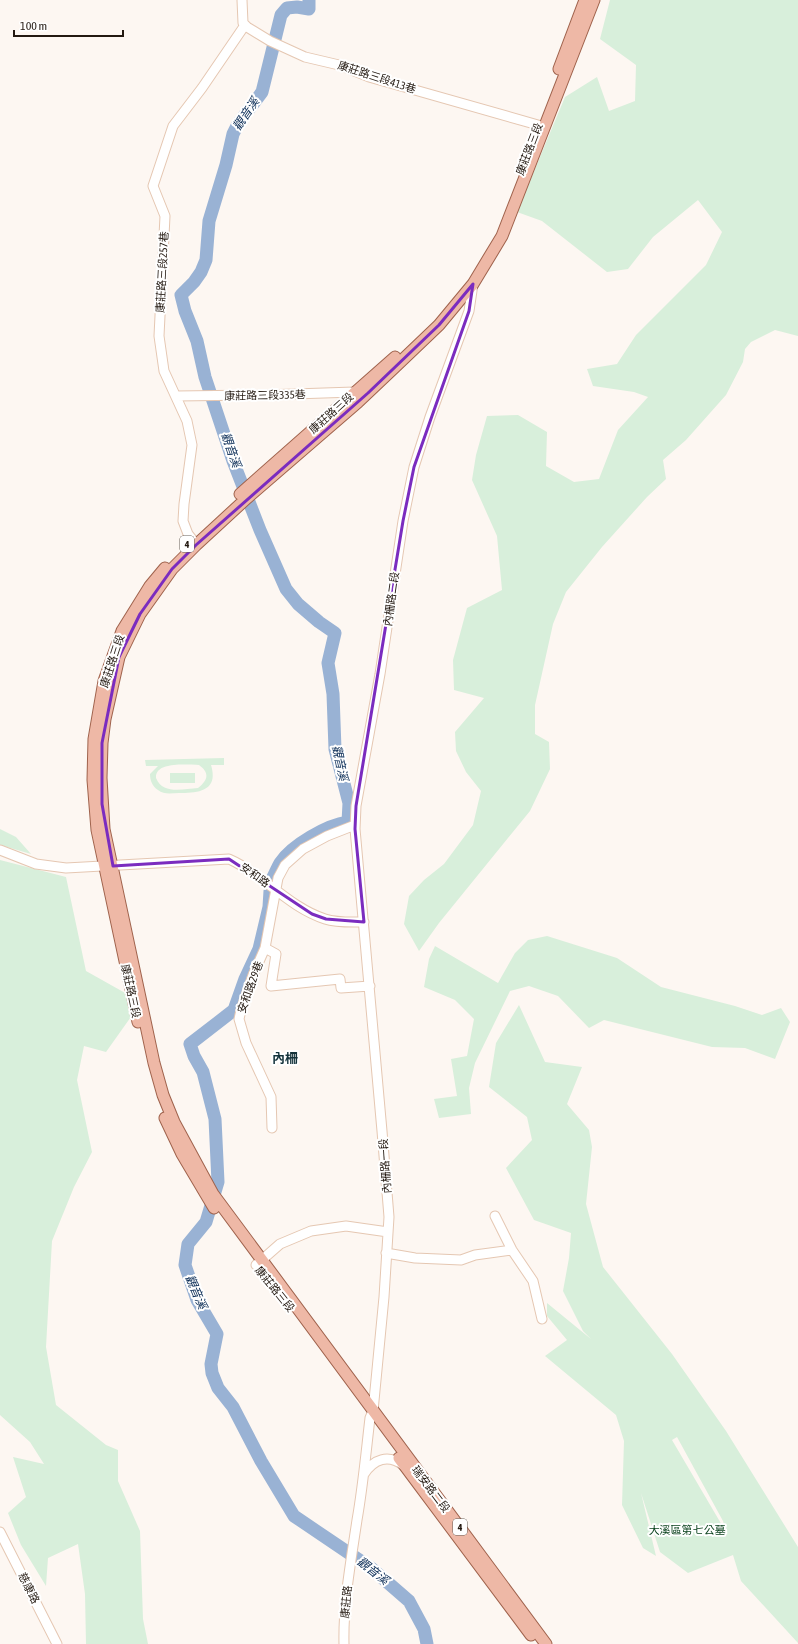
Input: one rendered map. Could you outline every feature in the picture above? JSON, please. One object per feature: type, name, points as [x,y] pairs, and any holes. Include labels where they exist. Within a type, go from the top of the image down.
[{"type":"main road","name":"康莊路三段","points":[[372,1414],[306,1328],[221,1211],[206,1188],[174,1122],[163,1095],[154,1063],[108,866],[96,824],[93,780],[94,739],[104,681],[122,630],[150,586],[192,539],[354,392],[397,356],[436,318],[452,301],[475,268],[492,241],[503,218],[585,0]]},
{"type":"main road","name":"康莊路三段","points":[[108,866],[102,804],[102,742],[105,719],[119,657],[140,614],[172,569],[196,545],[390,372],[439,325],[474,284],[502,236],[594,0]]},
{"type":"main road","name":"4","points":[[372,1414],[405,1466]]},
{"type":"main road","name":"瑞安路二段","points":[[372,1414],[546,1644]]},
{"type":"main road","name":"瑞安路二段","points":[[405,1466],[537,1644]]},
{"type":"street","points":[[242,0],[242,15],[245,25]]},
{"type":"street","name":"康莊路三段413巷","points":[[245,25],[270,41],[305,57],[339,65],[369,77],[538,125]]},
{"type":"street","name":"康莊路三段257巷","points":[[192,539],[188,534],[183,521],[192,445],[187,421],[164,371],[159,336],[165,216],[162,205],[155,195],[153,186],[173,126],[202,88],[245,25]]},
{"type":"street","name":"內柵路二段","points":[[364,922],[355,825],[356,806],[380,674],[402,521],[412,475],[430,417],[469,311],[474,284]]},
{"type":"street","name":"康莊路三段335巷","points":[[176,396],[354,392]]},
{"type":"street","name":"安和路29巷","points":[[272,1128],[271,1097],[246,1043],[239,1019],[245,998],[265,948],[278,878],[285,865],[303,849],[327,836],[355,825]]},
{"type":"street","name":"安和路","points":[[0,850],[36,864],[66,868],[229,858],[240,863],[276,890],[312,914],[326,919],[364,922]]},
{"type":"street","name":"內柵路一段","points":[[364,922],[389,1217],[372,1414]]},
{"type":"street","points":[[265,948],[276,954],[271,986],[340,979],[341,988],[370,986]]},
{"type":"street","points":[[495,1216],[512,1250],[533,1281],[542,1319]]},
{"type":"street","points":[[258,1262],[280,1244],[311,1231],[346,1226],[388,1232]]},
{"type":"street","points":[[386,1253],[416,1258],[461,1260],[475,1255],[512,1250]]},
{"type":"street","points":[[363,1475],[372,1414]]},
{"type":"street","points":[[363,1475],[368,1468],[376,1462],[386,1458],[396,1460],[405,1466]]},
{"type":"street","name":"康莊路","points":[[344,1644],[350,1560],[363,1475]]},
{"type":"street","name":"慈康路","points":[[0,1532],[56,1644]]},
{"type":"highlighted area","points":[[473,284],[469,311],[414,467],[403,521],[356,806],[355,829],[364,922],[326,919],[312,914],[229,859],[113,866],[102,804],[102,743],[119,657],[140,614],[172,569],[196,545],[368,393],[439,325]]},
{"type":"green space","points":[[610,0],[798,0],[798,336],[775,330],[751,342],[745,349],[743,362],[726,395],[686,440],[663,460],[666,479],[647,497],[602,547],[566,592],[553,624],[535,705],[535,734],[549,742],[550,769],[530,811],[439,923],[419,951],[404,924],[409,896],[424,880],[444,864],[473,825],[481,791],[466,772],[456,751],[455,732],[484,698],[454,690],[453,660],[467,608],[502,590],[497,536],[472,480],[476,455],[487,416],[518,415],[547,432],[546,466],[574,482],[599,479],[618,430],[648,397],[634,392],[593,386],[587,369],[617,364],[636,335],[706,265],[722,232],[698,200],[653,237],[628,269],[607,272],[542,221],[517,212],[565,97],[597,77],[609,111],[635,101],[636,65],[600,39]]},
{"type":"green space","points":[[224,758],[224,765],[211,765],[213,774],[212,780],[205,789],[193,792],[163,793],[153,785],[151,781],[150,774],[158,766],[146,766],[145,760]],"holes":[[[199,765],[203,768],[206,774],[206,779],[198,788],[180,790],[168,789],[163,787],[156,778],[157,773],[166,766]]]},
{"type":"green space","points":[[170,773],[195,773],[195,783],[170,783]]},
{"type":"green space","points":[[0,829],[16,837],[31,854],[0,845]]},
{"type":"green space","points":[[0,860],[66,877],[86,971],[127,994],[133,1014],[106,1052],[84,1046],[77,1080],[92,1152],[74,1187],[52,1241],[46,1347],[56,1405],[106,1445],[118,1450],[118,1481],[140,1531],[143,1619],[148,1644],[86,1644],[85,1594],[78,1544],[48,1558],[46,1586],[21,1545],[8,1513],[26,1497],[13,1457],[44,1464],[30,1442],[0,1415]]},
{"type":"green space","points":[[547,936],[617,958],[661,987],[735,1006],[762,1015],[781,1008],[790,1022],[775,1059],[745,1048],[712,1047],[604,1020],[589,1028],[558,996],[529,986],[510,991],[475,1063],[469,1088],[471,1114],[439,1118],[434,1099],[457,1096],[451,1059],[467,1056],[474,1019],[455,1000],[424,987],[429,959],[435,946],[498,983],[515,953],[528,940]]},
{"type":"green space","name":"大溪區第七公墓","points":[[519,1005],[545,1062],[582,1067],[567,1104],[589,1130],[592,1147],[586,1204],[603,1267],[672,1354],[726,1431],[798,1547],[798,1643],[741,1581],[733,1555],[688,1573],[660,1552],[641,1493],[656,1556],[643,1548],[622,1505],[624,1441],[616,1415],[545,1356],[567,1340],[547,1316],[547,1303],[591,1339],[583,1331],[563,1291],[569,1258],[571,1233],[534,1220],[506,1168],[532,1140],[527,1117],[489,1087],[496,1043]],"holes":[[[677,1437],[723,1521],[726,1532],[672,1440]]]},
{"type":"waterway","name":"觀音溪","points":[[272,879],[280,863],[293,849],[330,827],[348,822],[349,803],[335,749],[333,694],[328,663],[335,633],[319,622],[298,604],[286,589],[260,530],[233,461],[205,377],[197,341],[185,311],[181,295],[194,282],[201,272],[206,260],[209,221],[226,165],[233,134],[238,124],[262,92],[281,15],[287,8],[297,7],[309,9],[309,0]]},
{"type":"waterway","name":"觀音溪","points":[[270,891],[269,907],[259,949],[245,979],[234,1010],[190,1044],[194,1056],[203,1072],[215,1119],[218,1182],[206,1222],[188,1244],[185,1265],[197,1300],[217,1334],[211,1364],[212,1373],[218,1388],[233,1407],[261,1461],[294,1516],[371,1568],[409,1601],[424,1629],[427,1644]]},
{"type":"district","name":"內柵","points":[[285,1058]]}]
